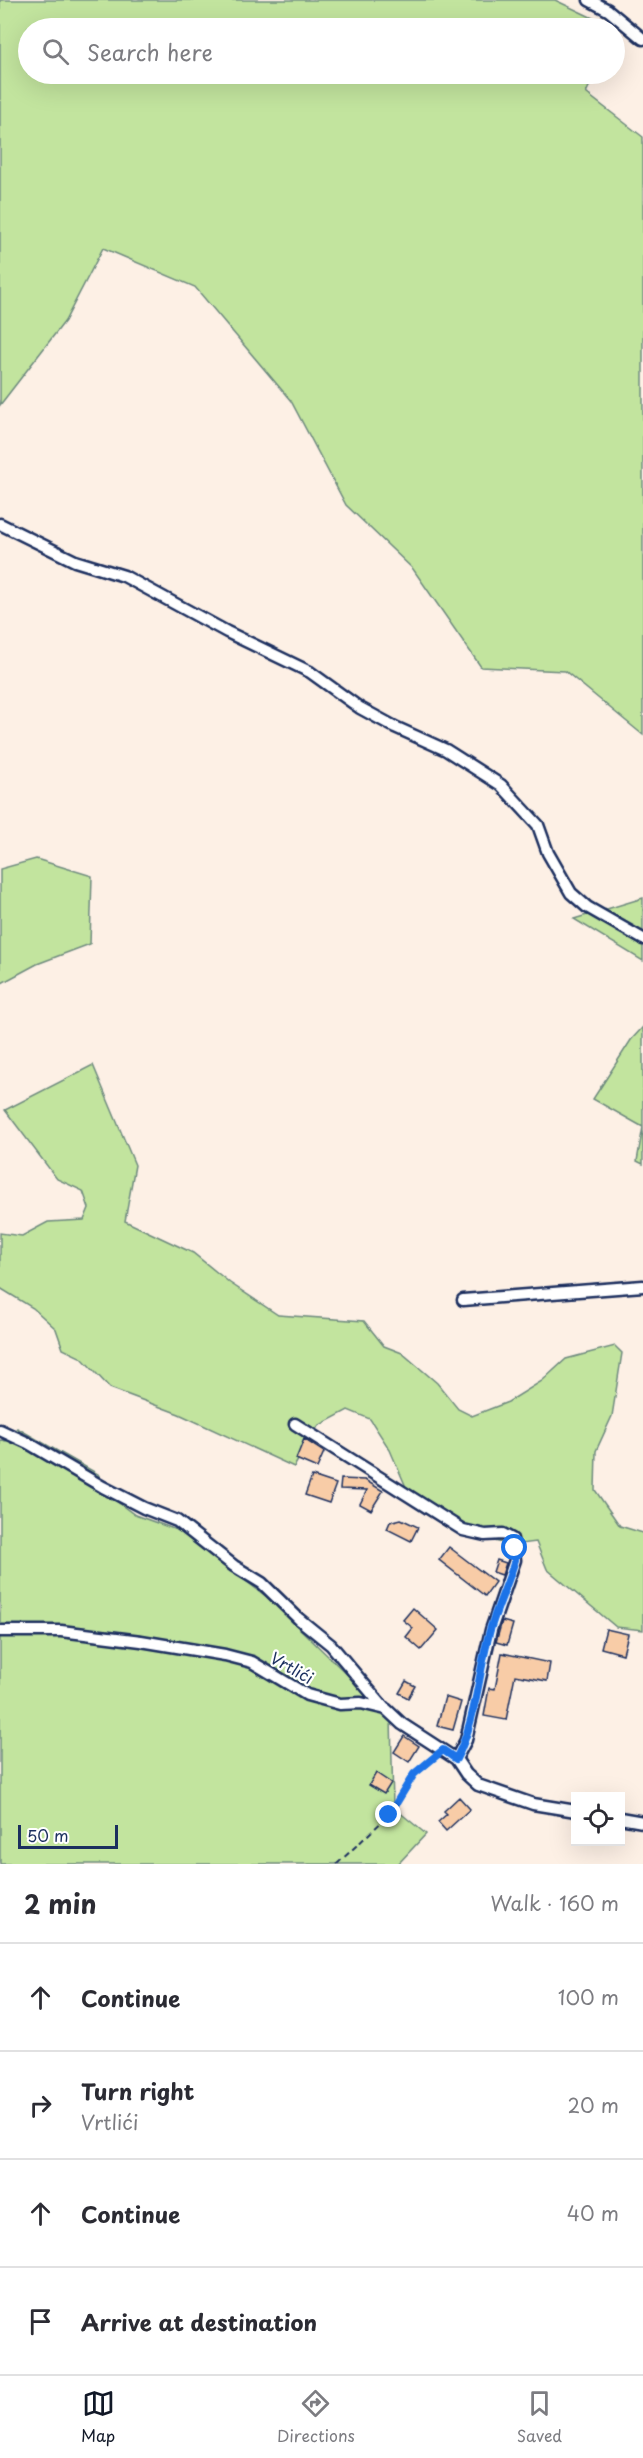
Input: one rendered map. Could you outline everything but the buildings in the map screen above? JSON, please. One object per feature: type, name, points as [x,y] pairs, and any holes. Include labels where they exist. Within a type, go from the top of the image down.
[{"type":"street","points":[[589,0],[618,18]]},
{"type":"street","points":[[625,24],[643,39]]},
{"type":"street","points":[[0,524],[75,561],[124,576],[227,632],[310,672],[360,708],[446,750],[492,779],[501,785],[538,825],[548,853],[572,893],[586,907],[643,939]]},
{"type":"street","points":[[463,1300],[643,1286]]},
{"type":"street","points":[[295,1424],[463,1530],[485,1535],[502,1534],[512,1539],[515,1560],[490,1630],[466,1740],[456,1759]]},
{"type":"street","points":[[0,1430],[28,1443],[103,1487],[144,1508],[177,1521],[234,1566],[262,1582],[298,1619],[331,1645],[386,1709]]},
{"type":"street","name":"Vrtlići","points":[[0,1631],[61,1631],[225,1655],[252,1662],[307,1695],[340,1704],[361,1703],[386,1709],[402,1724],[456,1759],[472,1780],[491,1791],[533,1804],[571,1810]]},
{"type":"street","points":[[625,1819],[643,1822]]},
{"type":"path","points":[[337,1864],[389,1815],[414,1774],[443,1750]]},
{"type":"green space","points":[[0,0],[555,0],[593,18],[18,18],[18,84],[590,84],[586,93],[643,137],[643,735],[565,671],[481,667],[413,569],[346,505],[291,401],[195,287],[103,248],[65,321],[0,405]]},
{"type":"green space","points":[[36,859],[92,876],[90,944],[37,964],[0,984],[0,869]]},
{"type":"green space","points":[[643,898],[643,961],[574,919]]},
{"type":"green space","points":[[643,1027],[643,1127],[593,1099],[631,1040]]},
{"type":"green space","points":[[93,1065],[135,1165],[125,1221],[193,1253],[230,1283],[278,1315],[364,1321],[384,1346],[402,1353],[437,1383],[458,1409],[472,1416],[508,1402],[542,1381],[566,1359],[615,1346],[622,1353],[612,1416],[596,1451],[595,1490],[620,1526],[643,1533],[643,1630],[616,1627],[547,1569],[536,1542],[512,1545],[481,1538],[406,1487],[390,1450],[370,1419],[348,1410],[318,1426],[294,1467],[179,1414],[110,1388],[82,1358],[63,1349],[56,1329],[33,1308],[0,1288],[0,1233],[22,1236],[48,1222],[84,1220],[89,1208],[83,1191],[57,1179],[5,1110]]},
{"type":"green space","points":[[643,1127],[643,1164],[637,1161]]},
{"type":"green space","points":[[17,1428],[98,1474],[112,1498],[135,1515],[182,1532],[267,1597],[391,1717],[393,1807],[426,1834],[398,1864],[0,1864],[0,1440],[6,1441]]},
{"type":"route","points":[[389,1815],[414,1774],[443,1750],[456,1759],[466,1740],[490,1630],[508,1583],[515,1560],[515,1548]]}]
